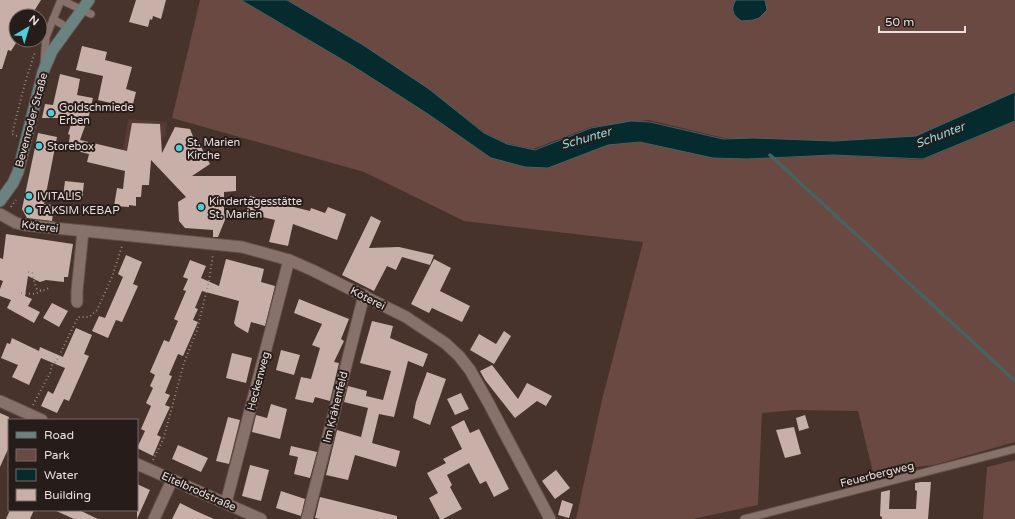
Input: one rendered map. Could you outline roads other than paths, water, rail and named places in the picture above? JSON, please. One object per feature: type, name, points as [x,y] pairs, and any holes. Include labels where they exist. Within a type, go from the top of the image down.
[{"type":"main road","name":"Bevenroder Straße","points":[[0,200],[10,188],[18,172],[43,72],[52,51],[68,28],[87,8]]},
{"type":"street","name":"Köterei","points":[[0,214],[12,222],[25,225],[242,247],[289,260],[364,295],[417,324],[445,343],[459,356],[470,370],[550,519]]},
{"type":"street","points":[[77,302],[76,299],[83,231]]},
{"type":"street","name":"Heckenweg","points":[[226,503],[289,260]]},
{"type":"street","name":"Im Krähenfeld","points":[[307,519],[364,295]]},
{"type":"street","points":[[0,401],[40,419]]},
{"type":"street","name":"Eitelbrodstraße","points":[[138,464],[261,519]]},
{"type":"street","points":[[154,519],[172,480]]},
{"type":"lane","points":[[43,72],[46,37],[59,1],[87,8]]},
{"type":"lane","points":[[53,20],[68,28]]},
{"type":"lane","name":"Feuerbergweg","points":[[744,519],[1015,449]]},
{"type":"water","name":"Schunter","points":[[241,0],[287,0],[363,45],[429,89],[484,133],[507,144],[535,150],[591,128],[631,121],[650,122],[723,139],[754,138],[834,141],[916,136],[1015,92],[1015,121],[923,159],[833,155],[747,159],[713,158],[640,142],[608,145],[548,168],[525,167],[491,158],[428,114],[353,66]]},
{"type":"water","points":[[736,0],[765,0],[767,10],[759,18],[742,21],[736,17],[733,12],[733,6]]},
{"type":"waterway","points":[[770,155],[1015,381]]},
{"type":"place","name":"Goldschmiede Erben","points":[[51,113]]},
{"type":"place","name":"Storebox","points":[[39,146]]},
{"type":"place","name":"St. Marien Kirche","points":[[179,148]]},
{"type":"place","name":"IVITALIS","points":[[29,196]]},
{"type":"place","name":"Kindertagesstätte St. Marien","points":[[201,207]]},
{"type":"place","name":"TAKSIM KEBAP","points":[[29,210]]}]
